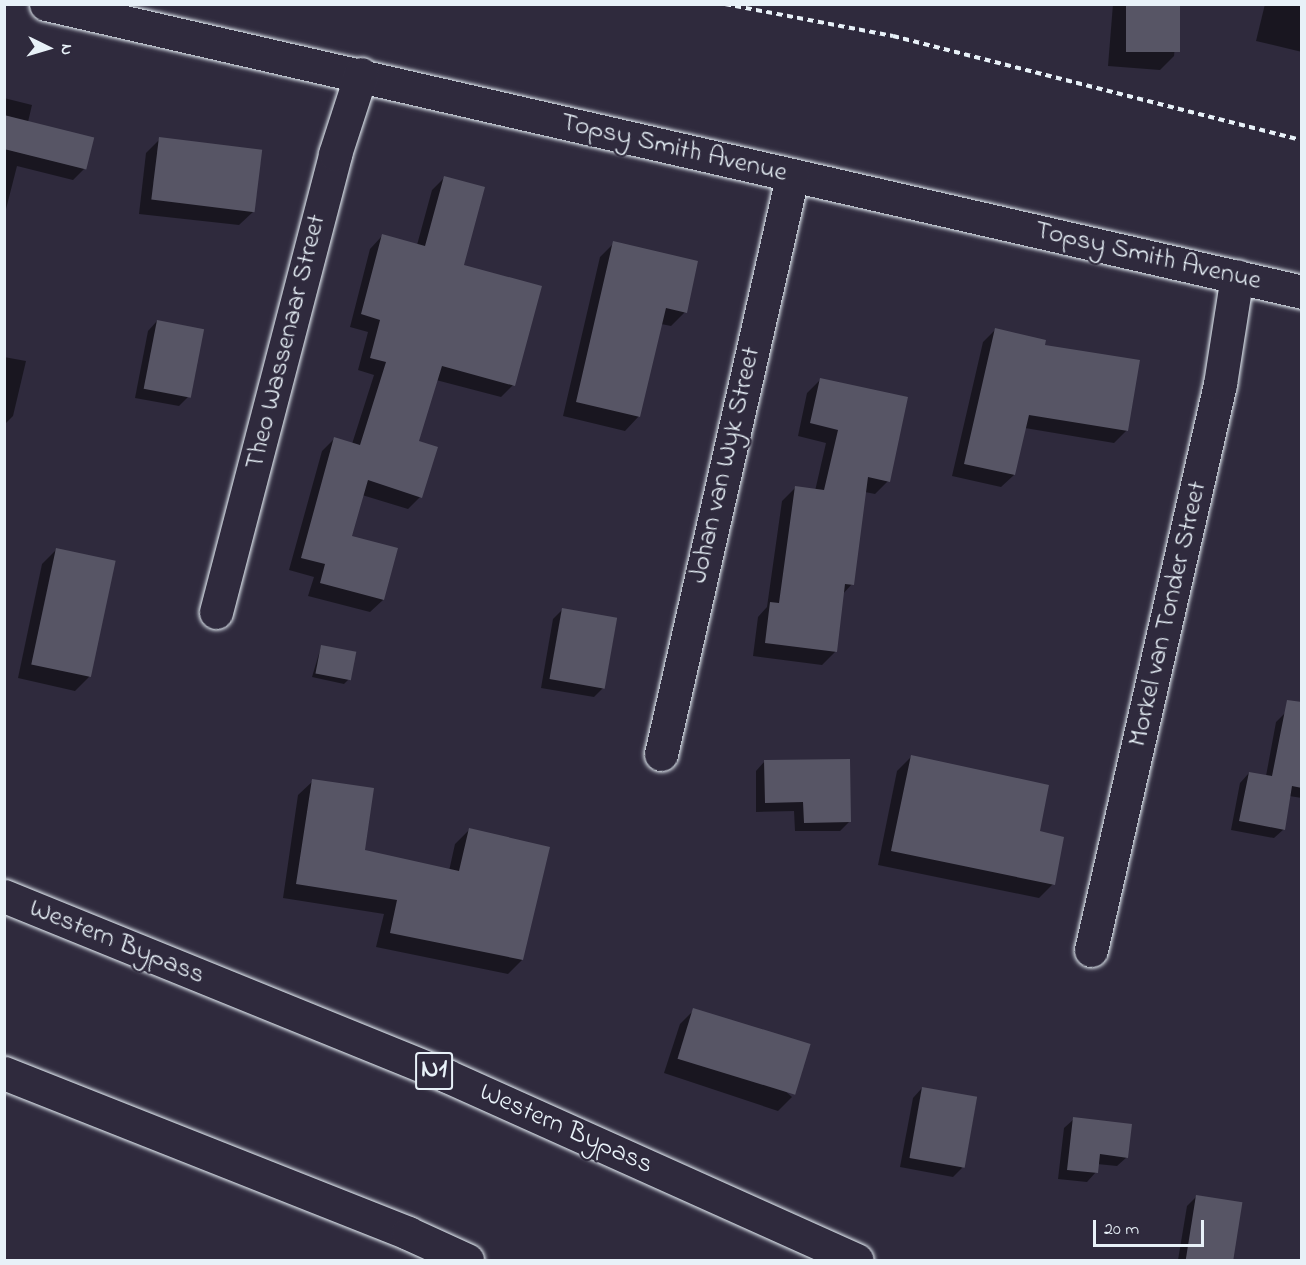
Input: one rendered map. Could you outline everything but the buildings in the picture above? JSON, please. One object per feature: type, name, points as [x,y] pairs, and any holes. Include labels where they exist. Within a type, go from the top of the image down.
[{"type":"main road","name":"Topsy Smith Avenue","points":[[46,4],[361,74],[792,177],[1302,292]]},
{"type":"main road","name":"Theo Wassenaar Street","points":[[216,612],[335,154],[361,74]]},
{"type":"main road","name":"Johan van Wyk Street","points":[[661,754],[792,177]]},
{"type":"main road","name":"Morkel van Tonder Street","points":[[1092,950],[1220,384],[1237,276]]},
{"type":"main road","name":"Western Bypass","points":[[4,896],[447,1076],[857,1260]]},
{"type":"main road","points":[[4,1073],[408,1233],[467,1260]]},
{"type":"path","points":[[725,4],[893,36],[1302,140]]}]
